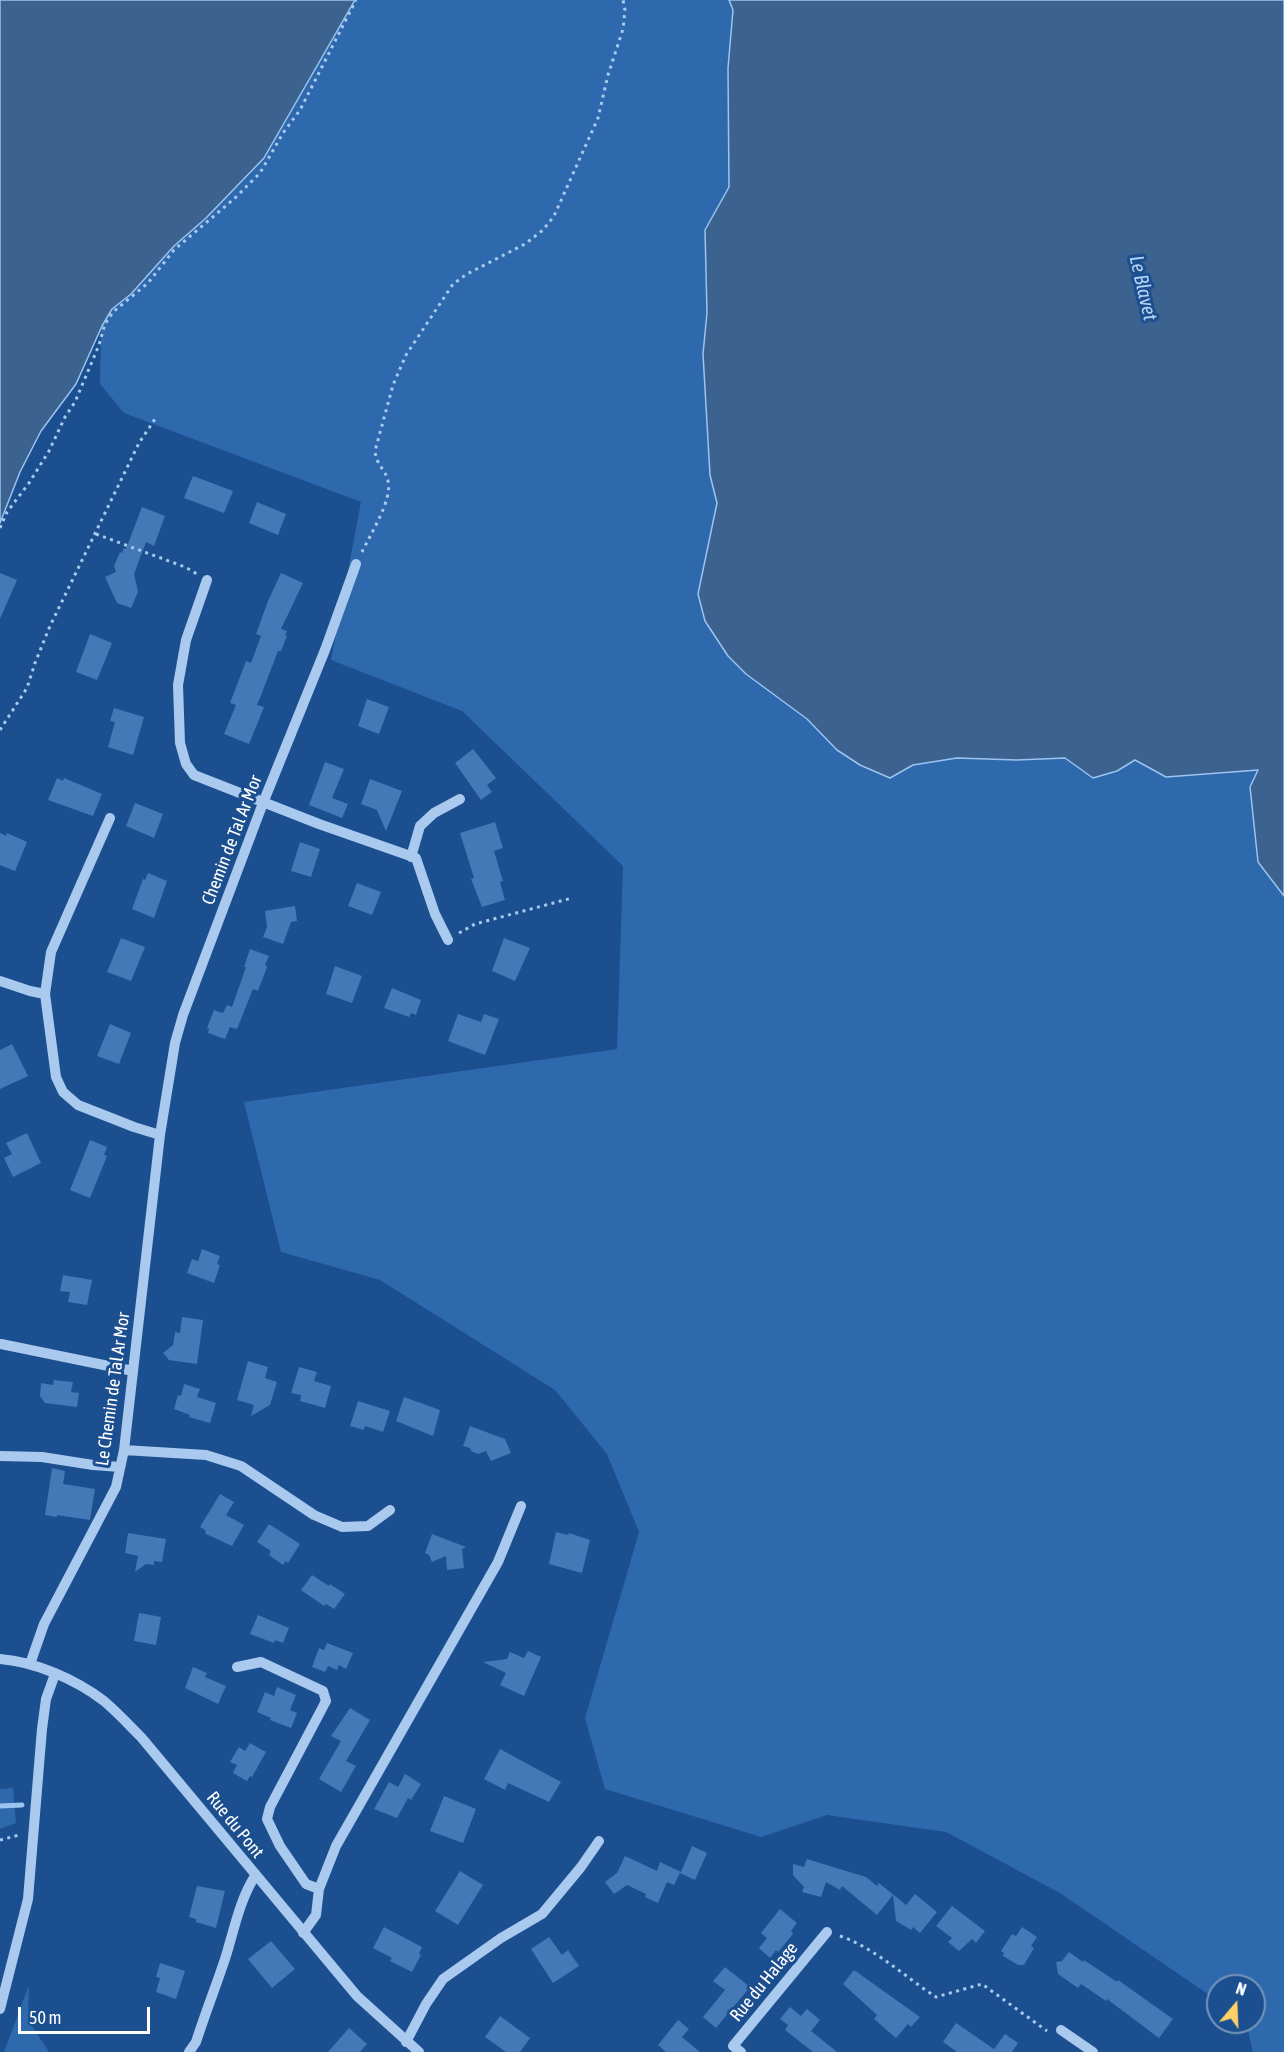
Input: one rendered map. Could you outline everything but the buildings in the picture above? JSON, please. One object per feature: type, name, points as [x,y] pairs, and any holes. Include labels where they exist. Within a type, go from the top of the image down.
[{"type":"street","name":"Chemin de Tal Ar Mor","points":[[160,1135],[175,1043],[183,1015],[263,803],[325,650],[356,564]]},
{"type":"street","points":[[207,580],[186,640],[178,685],[178,721],[186,764],[194,775],[263,803],[416,858],[435,914],[448,940]]},
{"type":"street","points":[[411,856],[420,826],[434,813],[460,799]]},
{"type":"street","points":[[110,818],[51,952],[45,994],[56,1077],[63,1092],[78,1105],[160,1135]]},
{"type":"street","points":[[0,981],[45,994]]},
{"type":"street","name":"Le Chemin de Tal Ar Mor","points":[[30,1664],[44,1624],[116,1487],[124,1450],[160,1135]]},
{"type":"street","points":[[2,1344],[133,1371]]},
{"type":"street","points":[[124,1450],[206,1455],[241,1466],[314,1515],[342,1527],[368,1526],[390,1510]]},
{"type":"street","points":[[0,1456],[42,1457],[120,1467]]},
{"type":"street","points":[[303,1932],[316,1915],[319,1889],[336,1846],[498,1562],[521,1506]]},
{"type":"street","name":"Rue du Pont","points":[[0,1659],[30,1664],[55,1674],[81,1685],[105,1702],[141,1737],[357,1996],[419,2052]]},
{"type":"street","points":[[237,1667],[261,1662],[323,1691],[326,1701],[270,1807],[267,1819],[280,1846],[306,1884],[319,1889]]},
{"type":"street","points":[[0,2009],[27,1899],[35,1830],[42,1729],[46,1699],[55,1674]]},
{"type":"street","points":[[406,2042],[426,2004],[443,1979],[501,1938],[542,1914],[581,1867],[599,1841]]},
{"type":"street","points":[[189,2052],[196,2042],[238,1913],[255,1876]]},
{"type":"street","name":"Rue du Halage","points":[[741,2052],[733,2046],[826,1932]]},
{"type":"street","points":[[1061,2030],[1093,2052]]},
{"type":"path","points":[[0,528],[7,512],[49,451],[65,417],[75,402],[99,345],[105,324],[113,312],[148,283],[174,250],[235,198],[260,173],[283,133],[300,110],[356,0]]},
{"type":"path","points":[[356,564],[379,519],[387,494],[389,482],[384,471],[376,462],[375,451],[393,385],[406,355],[453,284],[525,244],[543,230],[554,216],[598,118],[608,75],[623,29],[625,10],[622,0]]},
{"type":"path","points":[[0,730],[27,688],[50,626],[139,443],[158,416]]},
{"type":"path","points":[[96,534],[185,567],[207,580]]},
{"type":"path","points":[[448,940],[472,925],[572,898]]},
{"type":"path","points":[[0,1840],[35,1830]]},
{"type":"path","points":[[826,1932],[853,1941],[936,1997],[982,1984],[1047,2031],[1061,2030]]},
{"type":"shaded area","points":[[108,0],[770,0],[1258,770],[1257,862],[1284,896],[1284,2052],[1253,2052],[1249,2034],[1266,2034],[1266,1974],[1206,1974],[1206,1993],[1060,1893],[946,1832],[827,1815],[761,1837],[605,1789],[585,1718],[639,1532],[607,1454],[555,1390],[380,1280],[281,1252],[244,1102],[617,1049],[623,866],[462,711],[331,660],[361,502],[124,413],[100,384],[101,328],[76,384],[41,431],[20,472],[0,523]]},
{"type":"shaded area","points":[[13,1788],[16,1823],[0,1829],[0,1789]]},
{"type":"shaded area","points":[[29,1985],[28,2020],[49,2052],[4,2052]]},
{"type":"water","points":[[0,0],[355,0],[264,158],[206,218],[174,246],[131,294],[112,309],[76,384],[41,431],[20,472],[0,523]]},
{"type":"water","name":"Le Blavet","points":[[729,0],[1284,0],[1284,896],[1258,862],[1250,787],[1258,770],[1166,777],[1135,760],[1117,771],[1093,778],[1065,758],[1017,760],[957,758],[913,765],[890,778],[860,765],[837,750],[807,719],[746,674],[728,656],[705,621],[698,594],[717,503],[710,475],[703,354],[707,313],[705,230],[729,187],[728,68],[733,10]]},
{"type":"waterway","points":[[0,1806],[22,1805]]}]
